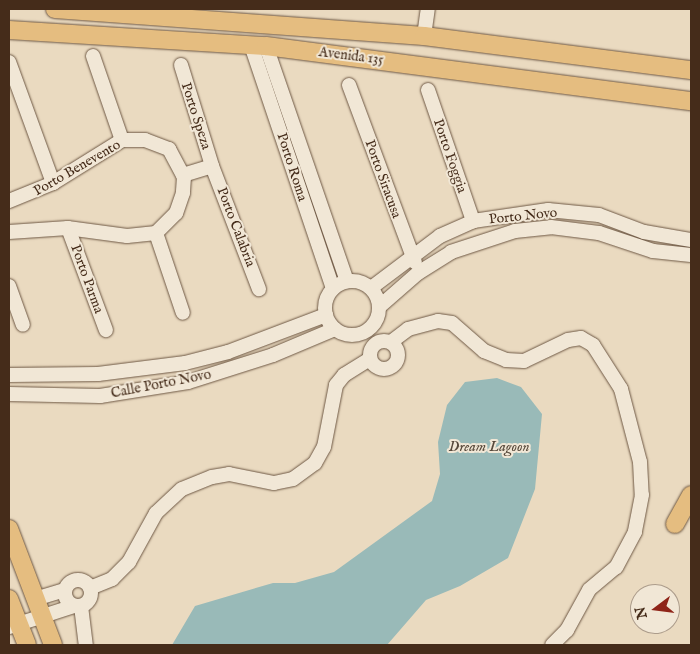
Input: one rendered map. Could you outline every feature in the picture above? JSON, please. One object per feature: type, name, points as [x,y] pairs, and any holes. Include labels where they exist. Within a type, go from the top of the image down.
[{"type":"main road","name":"Avenida 135","points":[[55,9],[424,36],[691,70]]},
{"type":"main road","name":"Avenida 135","points":[[9,30],[258,46],[691,101]]},
{"type":"main road","points":[[674,524],[691,495]]},
{"type":"main road","points":[[9,529],[53,645]]},
{"type":"main road","points":[[9,599],[14,625],[27,645]]},
{"type":"street","points":[[424,36],[428,9]]},
{"type":"street","name":"Porto Roma","points":[[258,46],[347,281]]},
{"type":"street","points":[[93,56],[122,140]]},
{"type":"street","points":[[9,62],[53,184]]},
{"type":"street","name":"Porto Speza","points":[[181,66],[212,166]]},
{"type":"street","name":"Porto Roma","points":[[270,79],[333,289]]},
{"type":"street","name":"Porto Siracusa","points":[[349,85],[410,256],[421,271]]},
{"type":"street","name":"Porto Foggia","points":[[428,90],[473,222]]},
{"type":"street","name":"Porto Benevento","points":[[9,201],[53,184],[122,140],[144,140],[169,149],[183,175]]},
{"type":"street","points":[[9,232],[68,228],[127,236],[156,233],[176,213],[183,193],[183,175],[212,166]]},
{"type":"street","name":"Porto Calabria","points":[[212,166],[259,289]]},
{"type":"street","name":"Porto Novo","points":[[371,288],[410,256],[440,236],[473,222],[548,210],[599,215],[644,232],[691,240]]},
{"type":"street","name":"Porto Novo","points":[[380,307],[421,271],[451,252],[481,240],[515,231],[551,227],[599,233],[653,251],[691,255]]},
{"type":"street","name":"Porto Parma","points":[[68,228],[106,330]]},
{"type":"street","points":[[156,233],[183,313]]},
{"type":"street","points":[[347,281],[355,281],[371,288],[380,307],[375,324],[369,330],[352,335],[336,329],[326,315],[325,306],[333,289],[347,281]]},
{"type":"street","points":[[9,286],[23,325]]},
{"type":"street","name":"Calle Porto Novo","points":[[9,375],[98,374],[184,363],[228,352],[326,315]]},
{"type":"street","points":[[391,342],[408,329],[438,321],[452,323],[484,350],[506,360],[524,361],[568,340],[581,338],[593,344],[621,389],[640,462],[642,495],[635,532],[616,567],[589,590],[567,630],[552,645]]},
{"type":"street","name":"Calle Porto Novo","points":[[9,394],[100,396],[188,382],[273,355],[336,329]]},
{"type":"street","points":[[90,588],[112,579],[129,562],[156,513],[182,489],[212,477],[229,474],[274,483],[292,479],[315,463],[324,447],[336,385],[344,376],[370,359],[373,345],[381,340],[391,342],[398,353],[393,366],[380,368],[370,359]]},
{"type":"street","points":[[35,599],[65,590],[77,580],[90,588]]},
{"type":"street","points":[[14,625],[77,606],[90,599],[90,588]]},
{"type":"street","points":[[65,590],[66,600],[77,606],[86,645]]},
{"type":"water","name":"Dream Lagoon","points":[[497,378],[521,387],[542,414],[535,489],[508,558],[460,586],[426,600],[387,645],[172,645],[195,606],[273,583],[295,583],[334,572],[432,501],[440,474],[438,442],[447,405],[465,382]]}]
